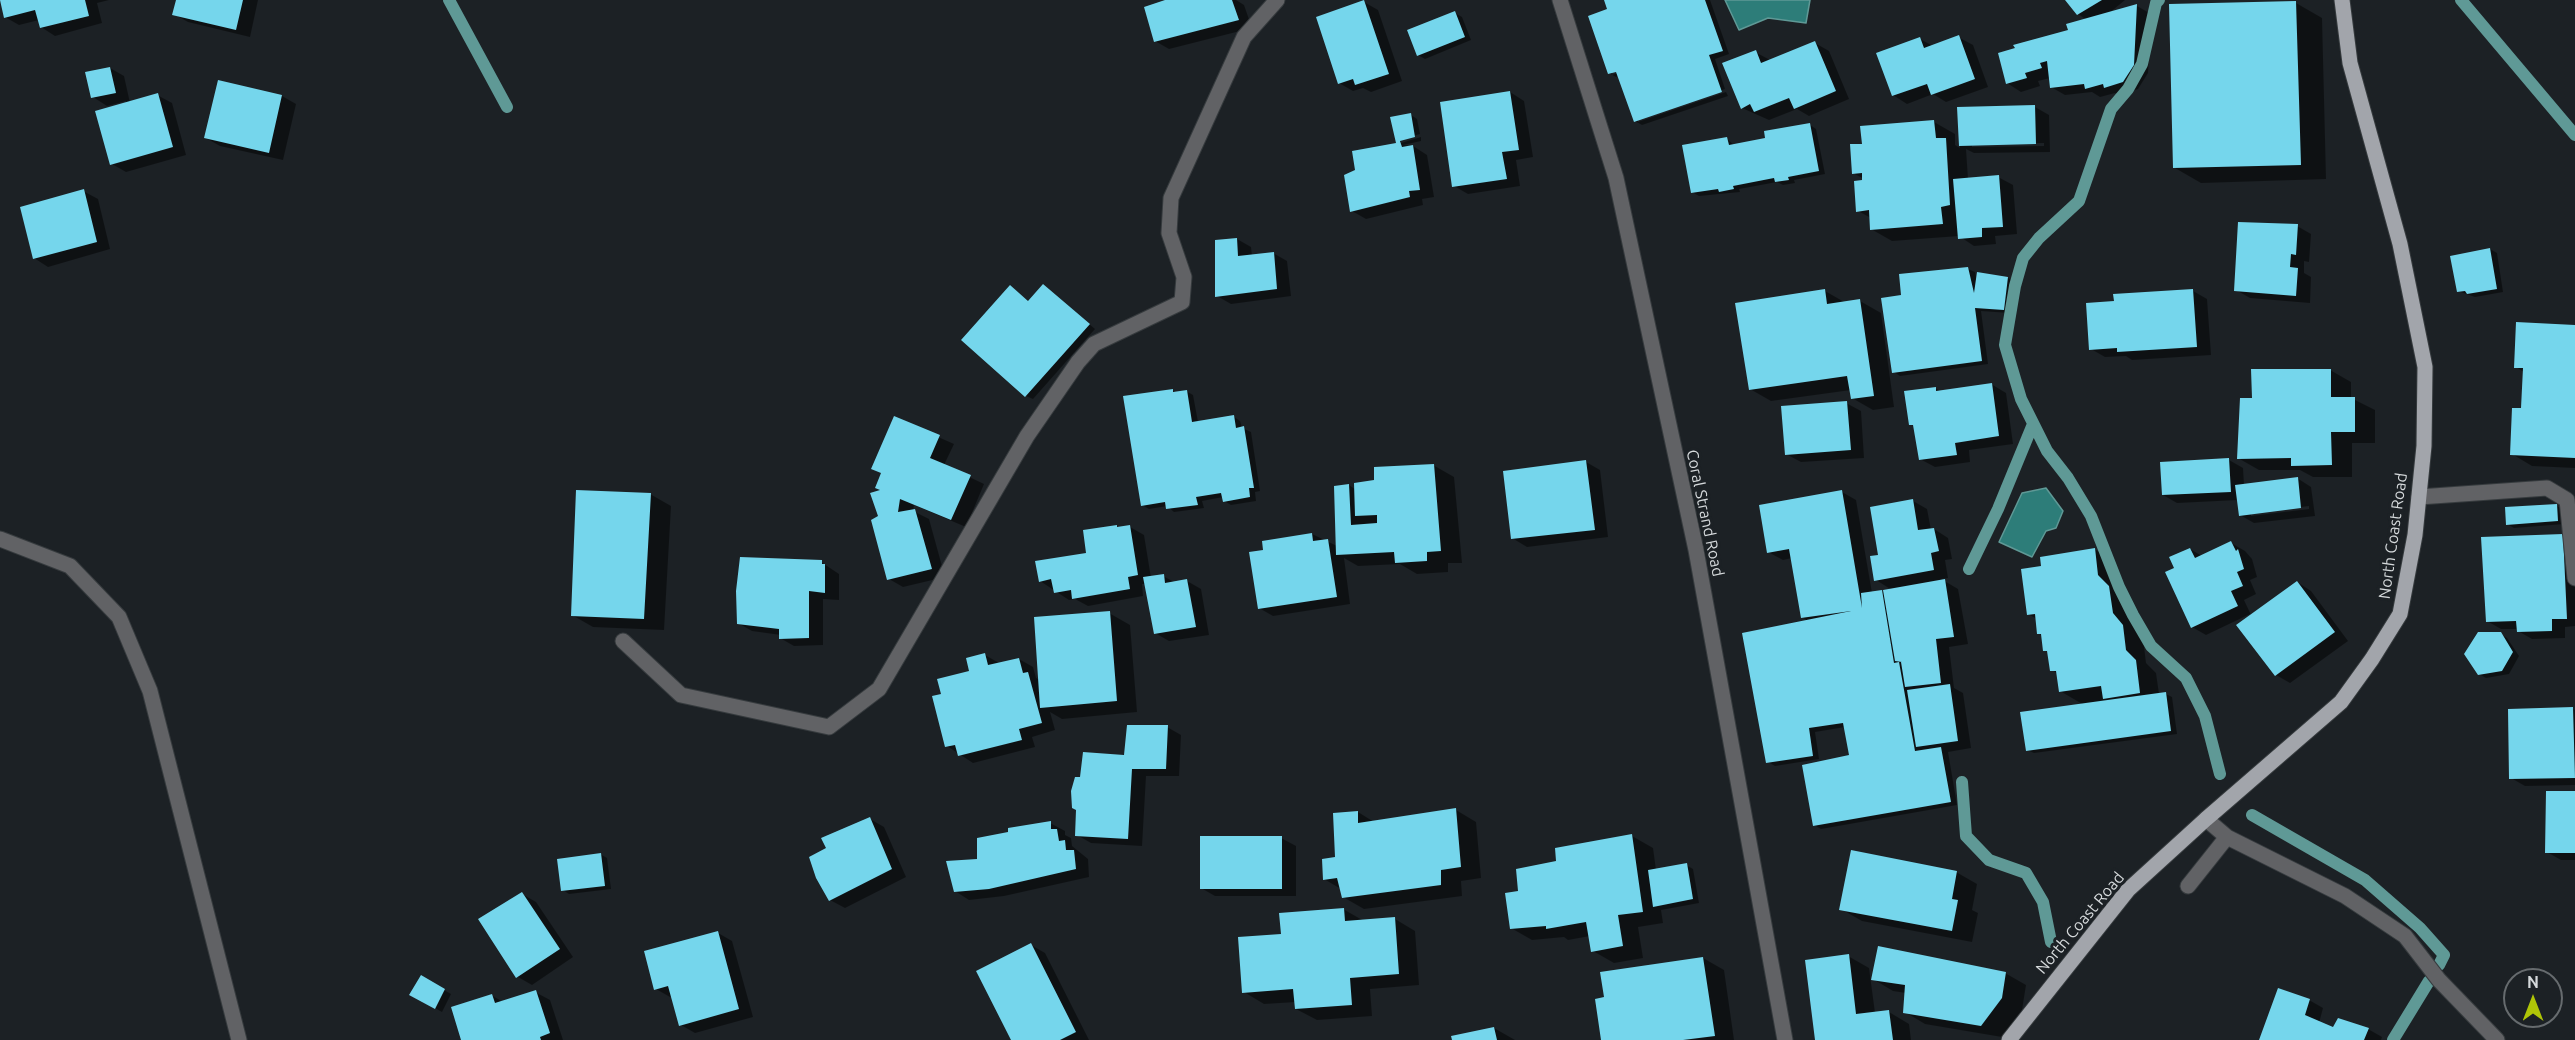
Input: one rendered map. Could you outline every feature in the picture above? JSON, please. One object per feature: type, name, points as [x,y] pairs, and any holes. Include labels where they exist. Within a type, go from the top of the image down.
[{"type":"main road","name":"North Coast Road","points":[[2009,1040],[2128,891],[2206,819],[2341,702],[2372,659],[2400,614],[2415,536],[2419,497],[2424,446],[2425,367],[2400,244],[2350,63],[2343,0]]},
{"type":"street","points":[[623,641],[681,694],[829,727],[879,689],[1027,436],[1078,362],[1094,344],[1182,302],[1184,277],[1169,233],[1172,198],[1244,37],[1277,0]]},
{"type":"street","name":"Coral Strand Road","points":[[1560,0],[1616,178],[1696,550],[1785,1040]]},
{"type":"street","points":[[2419,497],[2547,488],[2567,501],[2575,578]]},
{"type":"street","points":[[0,539],[70,566],[119,617],[150,691],[239,1040]]},
{"type":"street","points":[[2206,819],[2227,837],[2345,896],[2405,936],[2439,980],[2498,1040]]},
{"type":"street","points":[[2188,886],[2227,837]]},
{"type":"shaded area","points":[[1725,0],[1810,0],[1806,23],[1768,18],[1739,30]]},
{"type":"shaded area","points":[[2046,488],[2063,511],[2056,528],[2046,531],[2032,557],[1999,542],[2022,493]]},
{"type":"building","points":[[0,0],[85,0],[89,16],[40,28],[35,10],[4,18]]},
{"type":"building","points":[[176,0],[243,0],[236,30],[172,15]]},
{"type":"building","points":[[1165,0],[1232,0],[1239,20],[1154,42],[1144,7]]},
{"type":"building","points":[[1364,0],[1389,74],[1355,85],[1353,79],[1338,84],[1316,17]]},
{"type":"building","points":[[1604,0],[1705,0],[1723,51],[1709,55],[1722,92],[1634,122],[1616,72],[1608,74],[1588,16],[1607,9]]},
{"type":"building","points":[[2065,0],[2102,0],[2077,15]]},
{"type":"building","points":[[2296,1],[2301,165],[2173,168],[2169,4]]},
{"type":"building","points":[[2137,4],[2134,65],[2123,82],[2104,88],[2103,84],[2085,89],[2084,84],[2050,88],[2047,61],[2040,63],[2042,68],[2025,73],[2027,78],[2006,84],[1998,53],[2015,48],[2013,45],[2068,30],[2066,24]]},
{"type":"building","points":[[1455,11],[1465,37],[1417,56],[1407,30]]},
{"type":"building","points":[[1959,35],[1975,79],[1931,95],[1927,84],[1892,96],[1876,53],[1920,37],[1924,48]]},
{"type":"building","points":[[1815,41],[1836,91],[1794,109],[1789,98],[1754,112],[1750,104],[1741,109],[1722,63],[1756,50],[1761,63]]},
{"type":"building","points":[[110,67],[116,93],[91,98],[85,72]]},
{"type":"building","points":[[218,80],[282,95],[269,153],[204,138]]},
{"type":"building","points":[[1510,91],[1519,150],[1502,152],[1507,179],[1452,187],[1440,102]]},
{"type":"building","points":[[158,93],[173,147],[110,165],[95,111]]},
{"type":"building","points":[[2035,105],[2036,144],[1959,146],[1957,107]]},
{"type":"building","points":[[1411,113],[1415,137],[1400,141],[1402,147],[1413,145],[1420,190],[1409,191],[1410,197],[1350,212],[1344,175],[1355,170],[1352,151],[1396,143],[1390,117]]},
{"type":"building","points":[[1934,120],[1936,138],[1946,138],[1950,205],[1941,207],[1943,224],[1870,230],[1869,210],[1856,212],[1854,181],[1862,180],[1862,173],[1852,174],[1850,144],[1862,144],[1860,126]]},
{"type":"building","points":[[1810,123],[1819,171],[1788,177],[1789,180],[1775,182],[1774,178],[1733,186],[1734,189],[1719,192],[1718,189],[1691,193],[1682,145],[1727,137],[1729,145],[1765,138],[1764,131]]},
{"type":"building","points":[[1999,175],[2003,227],[1982,228],[1982,237],[1958,239],[1953,179]]},
{"type":"building","points":[[84,189],[97,242],[33,259],[20,207]]},
{"type":"building","points":[[2238,222],[2298,224],[2296,255],[2291,254],[2290,267],[2298,268],[2296,296],[2234,291]]},
{"type":"building","points":[[1237,238],[1238,256],[1274,252],[1277,289],[1215,297],[1215,240]]},
{"type":"building","points":[[2490,248],[2497,289],[2467,294],[2465,291],[2457,292],[2450,256]]},
{"type":"building","points":[[1968,267],[1974,293],[1977,272],[2008,277],[2004,310],[1975,308],[1982,361],[1892,373],[1881,298],[1901,295],[1899,274]]},
{"type":"building","points":[[1043,284],[1090,324],[1025,397],[961,340],[1010,285],[1028,301]]},
{"type":"building","points":[[1825,289],[1827,304],[1860,299],[1874,396],[1851,399],[1847,376],[1749,390],[1735,303]]},
{"type":"building","points":[[2193,289],[2197,347],[2117,352],[2117,348],[2089,350],[2086,303],[2114,301],[2113,294]]},
{"type":"building","points":[[2516,322],[2575,325],[2575,458],[2510,455],[2512,408],[2521,408],[2523,368],[2514,368]]},
{"type":"building","points":[[2251,369],[2331,369],[2331,397],[2355,397],[2355,432],[2331,432],[2332,465],[2291,466],[2291,458],[2237,459],[2240,398],[2252,398]]},
{"type":"building","points":[[1992,383],[1999,436],[1955,443],[1957,455],[1919,460],[1913,425],[1909,425],[1904,391],[1936,387],[1936,391]]},
{"type":"building","points":[[1173,389],[1173,392],[1187,390],[1192,422],[1234,415],[1236,428],[1244,426],[1254,488],[1249,488],[1250,497],[1223,502],[1221,493],[1196,497],[1198,505],[1166,509],[1165,502],[1141,506],[1123,396]]},
{"type":"building","points":[[1847,401],[1851,450],[1785,455],[1781,406]]},
{"type":"building","points":[[894,416],[940,435],[930,458],[971,475],[951,520],[900,499],[898,512],[915,509],[932,569],[887,580],[871,520],[878,516],[870,493],[880,490],[875,488],[881,473],[871,469]]},
{"type":"building","points":[[2229,458],[2231,492],[2162,495],[2160,462]]},
{"type":"building","points":[[1586,460],[1595,530],[1511,539],[1503,471]]},
{"type":"building","points":[[1434,464],[1441,551],[1427,552],[1427,561],[1395,563],[1394,552],[1336,555],[1334,486],[1349,484],[1351,525],[1377,523],[1377,515],[1355,516],[1354,483],[1374,480],[1374,467]]},
{"type":"building","points":[[2298,477],[2301,508],[2239,516],[2235,485]]},
{"type":"building","points":[[576,490],[651,493],[644,619],[571,616]]},
{"type":"building","points":[[1842,490],[1862,608],[1861,593],[1882,590],[1894,663],[1899,662],[1915,751],[1941,747],[1951,802],[1813,826],[1802,765],[1849,755],[1843,723],[1809,728],[1813,756],[1766,763],[1742,633],[1851,611],[1801,618],[1789,549],[1767,553],[1759,505]]},
{"type":"building","points":[[1913,499],[1918,530],[1934,528],[1939,551],[1931,553],[1934,570],[1874,581],[1870,556],[1878,555],[1870,507]]},
{"type":"building","points":[[2557,504],[2558,521],[2506,525],[2505,507]]},
{"type":"building","points":[[1117,525],[1117,527],[1130,525],[1138,575],[1128,577],[1130,589],[1072,599],[1071,590],[1054,593],[1051,579],[1039,582],[1035,561],[1086,553],[1083,530]]},
{"type":"building","points":[[1312,533],[1313,541],[1328,539],[1337,597],[1258,609],[1249,552],[1263,550],[1262,541]]},
{"type":"building","points":[[2563,534],[2567,619],[2552,619],[2552,631],[2517,632],[2516,621],[2486,622],[2481,537]]},
{"type":"building","points":[[2231,541],[2236,551],[2238,549],[2244,569],[2237,572],[2243,586],[2231,591],[2238,606],[2191,628],[2165,572],[2174,568],[2169,557],[2190,548],[2195,558]]},
{"type":"building","points":[[2095,548],[2098,575],[2109,586],[2113,613],[2123,625],[2126,650],[2136,660],[2140,693],[2103,699],[2101,686],[2059,692],[2056,671],[2050,671],[2047,651],[2043,651],[2041,634],[2037,634],[2035,614],[2027,615],[2021,569],[2041,566],[2040,557]]},
{"type":"building","points":[[740,557],[822,560],[822,564],[825,564],[825,593],[809,591],[809,638],[779,639],[779,629],[737,624],[736,591]]},
{"type":"building","points":[[1164,574],[1165,583],[1187,579],[1196,627],[1154,634],[1143,577]]},
{"type":"building","points":[[1945,579],[1954,637],[1936,639],[1941,683],[1905,687],[1902,662],[1895,661],[1883,590]]},
{"type":"building","points":[[2297,581],[2335,632],[2275,676],[2236,625]]},
{"type":"building","points":[[1110,611],[1117,701],[1040,708],[1034,617]]},
{"type":"building","points":[[2478,632],[2501,632],[2513,652],[2502,671],[2478,675],[2464,654]]},
{"type":"building","points":[[985,653],[988,665],[1019,658],[1023,673],[1028,672],[1042,723],[1019,729],[1022,740],[958,756],[955,745],[945,747],[932,696],[941,694],[937,679],[969,671],[966,658]]},
{"type":"building","points":[[1950,684],[1958,741],[1916,747],[1907,690]]},
{"type":"building","points":[[2166,692],[2171,731],[2026,751],[2020,712]]},
{"type":"building","points":[[2573,707],[2575,778],[2509,779],[2508,709]]},
{"type":"building","points":[[1127,725],[1168,725],[1166,769],[1132,769],[1128,839],[1075,836],[1076,810],[1072,808],[1071,791],[1075,777],[1080,777],[1083,752],[1124,755]]},
{"type":"building","points":[[2546,791],[2575,791],[2575,853],[2545,853]]},
{"type":"building","points":[[1456,808],[1461,867],[1441,870],[1441,885],[1342,898],[1337,878],[1323,880],[1322,859],[1335,857],[1333,813],[1358,811],[1358,823]]},
{"type":"building","points":[[870,817],[892,869],[829,901],[816,878],[809,857],[826,848],[821,838]]},
{"type":"building","points":[[1051,821],[1051,829],[1057,829],[1059,841],[1065,840],[1066,850],[1074,850],[1076,869],[989,889],[954,892],[946,861],[977,859],[977,838],[1008,832],[1008,828]]},
{"type":"building","points":[[1632,834],[1643,912],[1618,915],[1623,946],[1591,952],[1586,922],[1546,929],[1546,926],[1510,929],[1505,893],[1518,891],[1516,869],[1556,861],[1555,848]]},
{"type":"building","points":[[1200,836],[1282,836],[1282,889],[1200,889]]},
{"type":"building","points":[[1851,850],[1957,871],[1952,899],[1958,900],[1952,931],[1839,910]]},
{"type":"building","points":[[601,853],[605,886],[561,891],[557,859]]},
{"type":"building","points":[[1687,863],[1693,899],[1653,907],[1648,870]]},
{"type":"building","points":[[522,892],[560,949],[516,978],[478,919]]},
{"type":"building","points":[[1344,908],[1345,921],[1395,917],[1399,974],[1350,978],[1352,1005],[1295,1009],[1293,989],[1242,993],[1238,937],[1281,934],[1279,913]]},
{"type":"building","points":[[718,931],[739,1009],[679,1026],[668,986],[654,990],[644,951]]},
{"type":"building","points":[[1031,943],[1076,1032],[1060,1040],[1011,1040],[976,971]]},
{"type":"building","points":[[1878,946],[2006,972],[2002,998],[1981,1026],[1903,1013],[1905,985],[1871,980]]},
{"type":"building","points":[[1849,954],[1856,1014],[1889,1010],[1893,1040],[1815,1040],[1805,960]]},
{"type":"building","points":[[1703,957],[1715,1036],[1683,1040],[1601,1040],[1595,999],[1604,997],[1600,972]]},
{"type":"building","points":[[421,975],[445,989],[435,1009],[409,995]]},
{"type":"building","points":[[2278,988],[2310,999],[2305,1015],[2333,1027],[2338,1018],[2369,1028],[2364,1040],[2259,1040]]},
{"type":"building","points":[[536,990],[550,1033],[540,1037],[541,1040],[461,1040],[451,1007],[492,994],[495,1003]]},
{"type":"building","points":[[1494,1027],[1497,1040],[1452,1040],[1451,1036]]},
{"type":"waterway","points":[[449,0],[507,107]]},
{"type":"waterway","points":[[2159,0],[2156,3],[2142,64],[2128,89],[2111,109],[2079,201],[2039,238],[2023,258],[2015,286],[2005,345],[2021,399],[2047,451],[2068,478],[2091,516],[2119,587],[2133,615],[2151,646],[2186,678],[2205,716],[2220,774]]},
{"type":"waterway","points":[[2461,0],[2575,135]]},
{"type":"waterway","points":[[1969,569],[1998,509],[2033,424]]},
{"type":"waterway","points":[[1962,782],[1966,836],[1989,860],[2026,873],[2043,902],[2051,942]]},
{"type":"waterway","points":[[2252,815],[2365,880],[2420,928],[2444,955],[2439,965]]},
{"type":"waterway","points":[[2393,1040],[2429,981]]}]
